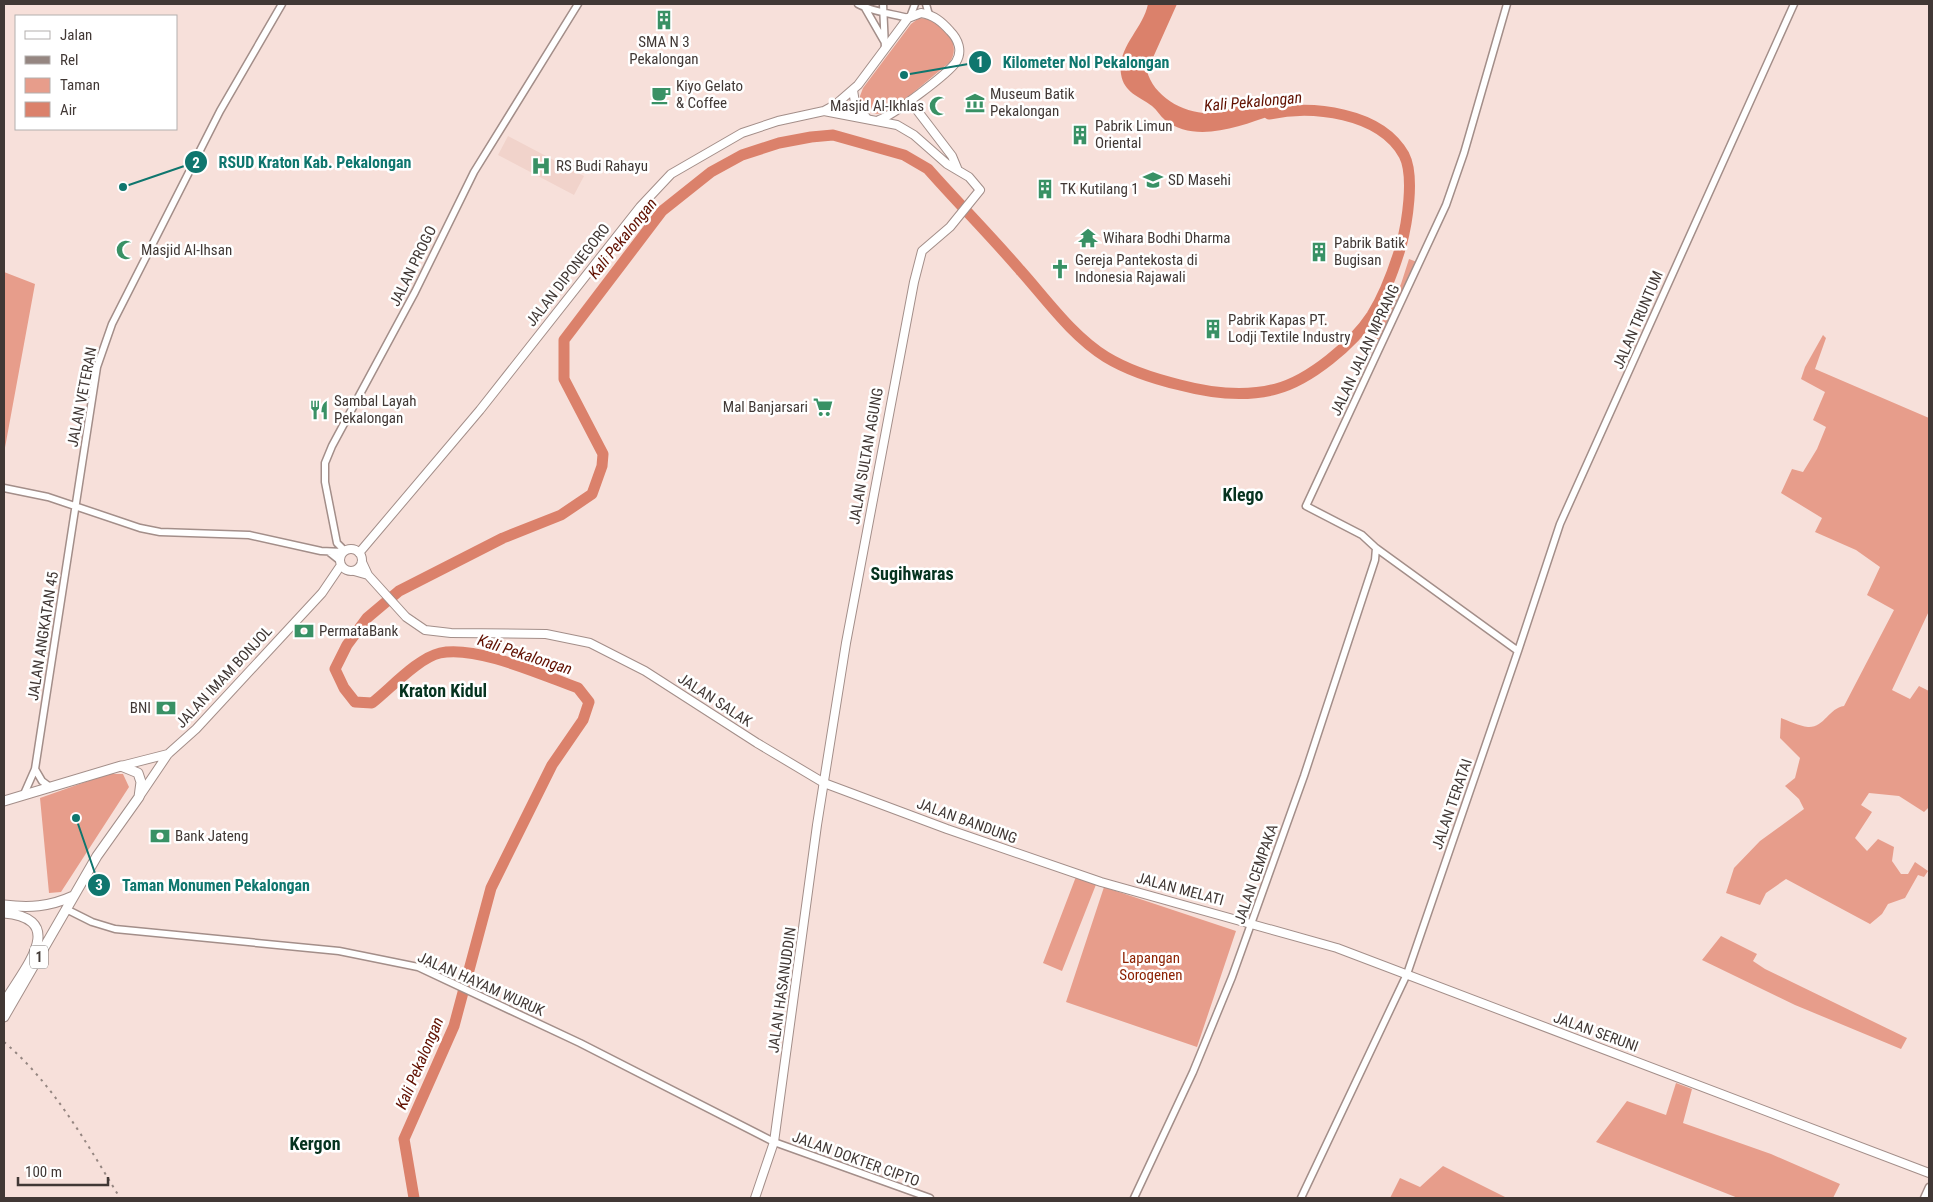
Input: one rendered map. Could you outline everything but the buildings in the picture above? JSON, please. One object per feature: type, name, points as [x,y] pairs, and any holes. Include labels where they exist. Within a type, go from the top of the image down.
[{"type":"highway","points":[[4,801],[121,766],[138,773],[141,782],[139,797]]},
{"type":"highway","name":"1","points":[[4,1017],[73,896],[121,820],[139,797]]},
{"type":"highway","points":[[4,905],[42,907],[55,904],[73,896]]},
{"type":"highway","name":"1","points":[[4,913],[16,914],[32,920],[38,929],[34,952],[4,1003]]},
{"type":"main road","points":[[854,90],[856,109],[872,119],[892,115],[955,63],[959,51],[958,42],[944,24],[929,14],[921,13],[909,18]]},
{"type":"main road","name":"JALAN DIPONEGORO","points":[[359,553],[480,410],[640,207],[671,174],[742,133],[778,120],[824,111],[836,105],[854,90],[885,45],[909,18]]},
{"type":"main road","points":[[910,101],[952,156],[957,168]]},
{"type":"main road","points":[[824,111],[897,125],[906,130],[947,164],[957,168]]},
{"type":"main road","name":"JALAN SULTAN AGUNG","points":[[824,783],[855,590],[914,282],[922,251],[950,228],[980,190],[969,177],[957,168]]},
{"type":"main road","points":[[334,578],[342,557],[351,549],[359,553],[368,575]]},
{"type":"main road","points":[[342,557],[352,571],[368,575]]},
{"type":"main road","points":[[334,578],[352,571],[362,562]]},
{"type":"main road","name":"JALAN SALAK","points":[[368,575],[416,626],[434,632],[546,634],[590,643],[645,671],[757,743],[824,783]]},
{"type":"main road","name":"JALAN IMAM BONJOL","points":[[139,797],[168,754],[196,729],[334,578]]},
{"type":"main road","points":[[121,766],[168,754]]},
{"type":"main road","name":"JALAN BANDUNG","points":[[824,783],[947,829],[1101,882]]},
{"type":"main road","name":"JALAN HASANUDDIN","points":[[755,1198],[774,1142],[824,783]]},
{"type":"main road","name":"JALAN MELATI","points":[[1101,882],[1253,923]]},
{"type":"main road","name":"JALAN SERUNI","points":[[1253,923],[1337,948],[1929,1172]]},
{"type":"street","name":"JALAN VETERAN","points":[[75,507],[97,367],[108,333],[220,111],[282,4]]},
{"type":"street","name":"JALAN PROGO","points":[[342,557],[325,482],[325,463],[332,446],[415,292],[474,172],[578,4]]},
{"type":"street","points":[[858,4],[865,8],[885,45]]},
{"type":"street","points":[[865,8],[883,7],[909,18],[915,4]]},
{"type":"street","points":[[926,4],[929,14]]},
{"type":"street","name":"JALAN JALAN MPRANG","points":[[1376,548],[1362,535],[1306,506],[1446,205],[1464,153],[1507,4]]},
{"type":"street","name":"JALAN TRUNTUM","points":[[1518,651],[1560,524],[1794,4]]},
{"type":"street","points":[[883,7],[885,45]]},
{"type":"street","points":[[4,488],[48,497],[114,521],[160,532],[249,535],[328,552],[342,557]]},
{"type":"street","name":"JALAN ANGKATAN 45","points":[[24,794],[35,769],[75,507]]},
{"type":"street","points":[[1376,548],[1518,651]]},
{"type":"street","name":"JALAN CEMPAKA","points":[[1134,1198],[1193,1072],[1253,923],[1304,776],[1375,560],[1376,548]]},
{"type":"street","name":"JALAN TERATAI","points":[[1301,1198],[1407,974],[1518,651]]},
{"type":"street","points":[[35,769],[42,781],[50,787]]},
{"type":"street","name":"JALAN HAYAM WURUK","points":[[66,909],[92,922],[116,929],[338,951],[405,964],[434,974],[580,1043],[774,1142]]},
{"type":"street","name":"JALAN DOKTER CIPTO","points":[[774,1142],[906,1191],[930,1198]]},
{"type":"street","points":[[1924,1198],[1929,1187]]},
{"type":"shaded area","name":"RS Budi Rahayu","points":[[508,136],[584,176],[574,195],[498,155]]},
{"type":"green space","points":[[919,18],[935,22],[948,32],[954,47],[950,62],[890,112],[878,114],[867,111],[860,106],[860,96],[863,88],[911,24]]},
{"type":"green space","points":[[1409,259],[1417,262],[1379,340],[1374,337],[1401,284]]},
{"type":"green space","points":[[4,272],[35,284],[4,453]]},
{"type":"green space","points":[[1823,335],[1826,338],[1815,369],[1929,418],[1929,611],[1892,690],[1910,699],[1919,686],[1929,691],[1929,807],[1924,812],[1899,796],[1869,793],[1861,805],[1872,812],[1855,838],[1867,851],[1878,839],[1894,847],[1892,861],[1901,874],[1908,874],[1915,862],[1928,871],[1924,877],[1918,875],[1905,898],[1888,904],[1882,914],[1870,924],[1786,879],[1766,893],[1760,905],[1726,893],[1734,868],[1760,841],[1804,809],[1799,799],[1785,786],[1795,778],[1800,758],[1780,738],[1781,718],[1801,726],[1814,726],[1834,710],[1844,706],[1894,610],[1867,595],[1880,567],[1856,550],[1815,532],[1822,518],[1781,493],[1792,469],[1803,472],[1817,449],[1826,427],[1813,420],[1825,392],[1801,379],[1805,367]]},
{"type":"green space","points":[[108,774],[123,774],[129,787],[61,892],[49,893],[40,798]]},
{"type":"green space","points":[[1077,874],[1097,882],[1062,971],[1043,963]]},
{"type":"green space","name":"Lapangan Sorogenen","points":[[1104,887],[1236,931],[1197,1047],[1066,1002]]},
{"type":"green space","points":[[1721,936],[1757,954],[1753,961],[1765,969],[1907,1038],[1901,1049],[1795,1005],[1702,960]]},
{"type":"green space","points":[[1676,1083],[1692,1089],[1683,1123],[1771,1154],[1840,1184],[1833,1198],[1738,1198],[1596,1142],[1627,1101],[1666,1115]]},
{"type":"green space","points":[[1443,1166],[1507,1198],[1390,1198],[1400,1178],[1420,1187]]},
{"type":"water","points":[[1148,4],[1177,4],[1147,71],[1157,90],[1165,98],[1186,109],[1197,112],[1222,111],[1249,103],[1283,111],[1240,126],[1208,132],[1178,128],[1165,120],[1152,106],[1125,86],[1121,74],[1121,64],[1126,47],[1141,22]]},
{"type":"waterway","name":"Kali Pekalongan","points":[[414,1198],[404,1139],[454,1026],[491,888],[552,765],[583,720],[589,702],[578,688],[528,669],[472,653],[440,653],[432,656],[414,667],[372,703],[355,702],[344,688],[335,669],[347,645],[367,618],[399,591],[503,538],[561,515],[592,494],[602,466],[603,454],[564,379],[564,340],[662,211],[711,172],[742,155],[779,143],[833,135],[904,155],[928,169],[1071,328],[1106,357],[1142,374],[1192,388],[1228,393],[1253,393],[1276,389],[1303,378],[1330,360],[1364,326],[1381,299],[1389,281],[1401,246],[1409,200],[1409,175],[1404,155],[1393,141],[1379,129],[1344,115],[1324,112],[1286,111],[1269,114]]},
{"type":"railway","points":[[4,1042],[22,1058],[54,1095],[120,1198]]},
{"type":"place","name":"SMA N 3 Pekalongan","points":[[664,20]]},
{"type":"place","name":"Kilometer Nol Pekalongan","points":[[904,75]]},
{"type":"place","name":"Kiyo Gelato & Coffee","points":[[661,95]]},
{"type":"place","name":"Museum Batik Pekalongan","points":[[975,103]]},
{"type":"place","name":"Masjid Al-Ikhlas","points":[[939,106]]},
{"type":"place","name":"Pabrik Limun Oriental","points":[[1080,135]]},
{"type":"place","name":"RS Budi Rahayu","points":[[541,166]]},
{"type":"place","name":"SD Masehi","points":[[1153,180]]},
{"type":"place","name":"RSUD Kraton Kab. Pekalongan","points":[[123,187]]},
{"type":"place","name":"TK Kutilang 1","points":[[1045,189]]},
{"type":"place","name":"Wihara Bodhi Dharma","points":[[1088,238]]},
{"type":"place","name":"Masjid Al-Ihsan","points":[[126,250]]},
{"type":"place","name":"Pabrik Batik Bugisan","points":[[1319,252]]},
{"type":"place","name":"Gereja Pantekosta di Indonesia Rajawali","points":[[1060,269]]},
{"type":"place","name":"Pabrik Kapas PT. Lodji Textile Industry","points":[[1213,329]]},
{"type":"place","name":"Mal Banjarsari","points":[[823,407]]},
{"type":"place","name":"Sambal Layah Pekalongan","points":[[319,410]]},
{"type":"place","name":"PermataBank","points":[[304,631]]},
{"type":"place","name":"BNI","points":[[166,708]]},
{"type":"place","name":"Taman Monumen Pekalongan","points":[[76,818]]},
{"type":"place","name":"Bank Jateng","points":[[160,836]]},
{"type":"district","name":"Klego","points":[[1243,495]]},
{"type":"district","name":"Sugihwaras","points":[[912,574]]},
{"type":"district","name":"Kraton Kidul","points":[[443,691]]},
{"type":"district","name":"Kergon","points":[[315,1144]]}]
